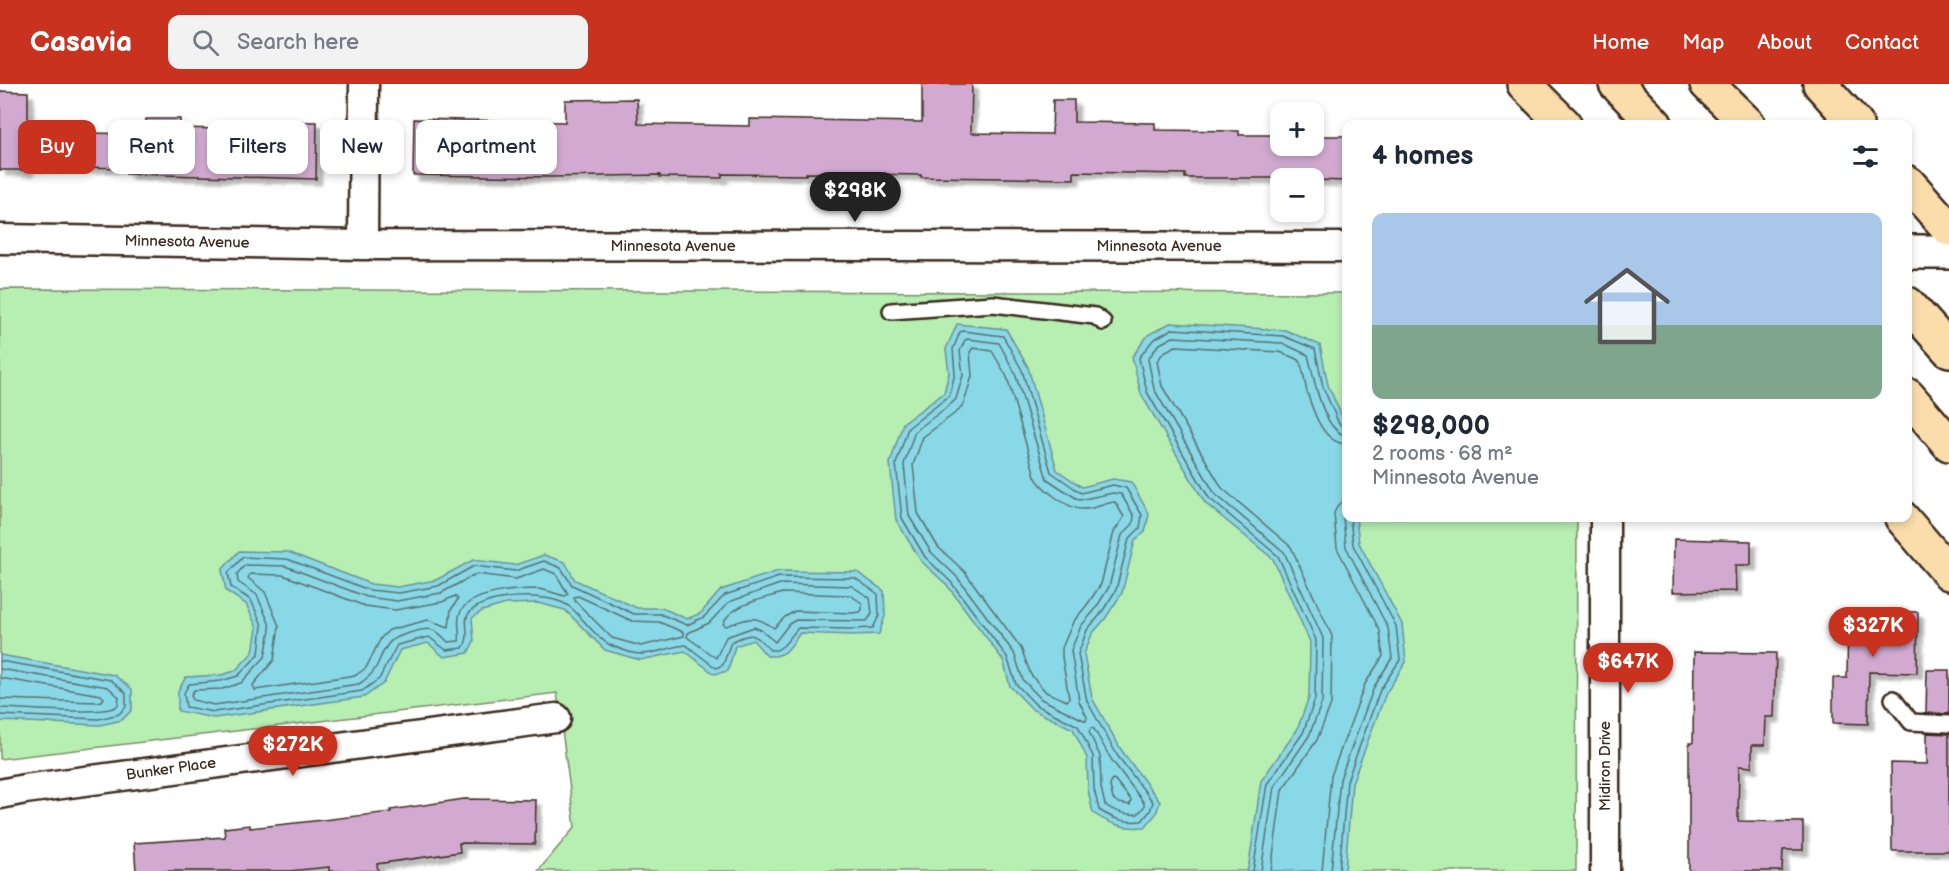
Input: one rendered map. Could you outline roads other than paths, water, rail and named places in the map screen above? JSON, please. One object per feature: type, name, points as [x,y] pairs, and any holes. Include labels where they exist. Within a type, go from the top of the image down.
[{"type":"highway","points":[[1524,84],[1560,120]]},
{"type":"highway","points":[[1616,84],[1651,120]]},
{"type":"highway","points":[[1707,84],[1744,120]]},
{"type":"highway","points":[[1820,84],[1852,120]]},
{"type":"highway","points":[[1912,187],[1949,229]]},
{"type":"highway","points":[[1912,308],[1949,350]]},
{"type":"highway","points":[[1912,401],[1949,444]]},
{"type":"highway","points":[[1905,522],[1949,573]]},
{"type":"street","points":[[363,245],[364,84]]},
{"type":"street","name":"Minnesota Avenue","points":[[0,239],[363,245],[1342,247]]},
{"type":"street","points":[[1912,252],[1949,252]]},
{"type":"street","name":"Midiron Drive","points":[[1605,522],[1605,871]]},
{"type":"street","name":"Bunker Place","points":[[0,794],[37,787],[556,718]]},
{"type":"lane","points":[[891,311],[993,304],[1095,316],[1104,322]]},
{"type":"lane","points":[[1893,699],[1911,722],[1949,724]]},
{"type":"water","points":[[1170,323],[1285,330],[1320,345],[1328,385],[1342,417],[1342,522],[1356,522],[1359,543],[1402,624],[1406,662],[1386,693],[1352,783],[1345,871],[1247,871],[1261,781],[1297,730],[1309,697],[1310,642],[1273,559],[1205,503],[1141,394],[1132,357],[1148,335]]},
{"type":"water","points":[[957,324],[1006,329],[1028,367],[1057,470],[1082,487],[1113,479],[1131,482],[1149,514],[1145,532],[1135,540],[1122,593],[1092,634],[1084,654],[1092,698],[1122,751],[1160,802],[1156,814],[1145,827],[1118,825],[1093,813],[1088,790],[1087,758],[1073,729],[1033,710],[1010,686],[1003,660],[947,585],[921,561],[896,520],[890,463],[903,423],[944,393],[949,373],[946,349]]},
{"type":"water","points":[[239,551],[288,552],[371,584],[398,587],[436,580],[473,560],[515,565],[544,555],[565,562],[575,580],[637,608],[662,608],[687,619],[701,613],[721,590],[778,571],[857,572],[884,591],[885,616],[879,634],[800,633],[787,650],[774,656],[767,656],[753,640],[735,646],[728,671],[714,674],[685,651],[640,660],[605,650],[565,610],[538,603],[506,604],[482,611],[472,618],[474,641],[468,653],[444,657],[428,643],[400,650],[384,683],[364,697],[214,718],[178,711],[178,691],[186,677],[221,675],[235,671],[253,652],[257,628],[246,604],[226,591],[222,570]]},
{"type":"water","points":[[0,655],[114,675],[132,689],[132,710],[122,720],[100,725],[0,721]]}]
